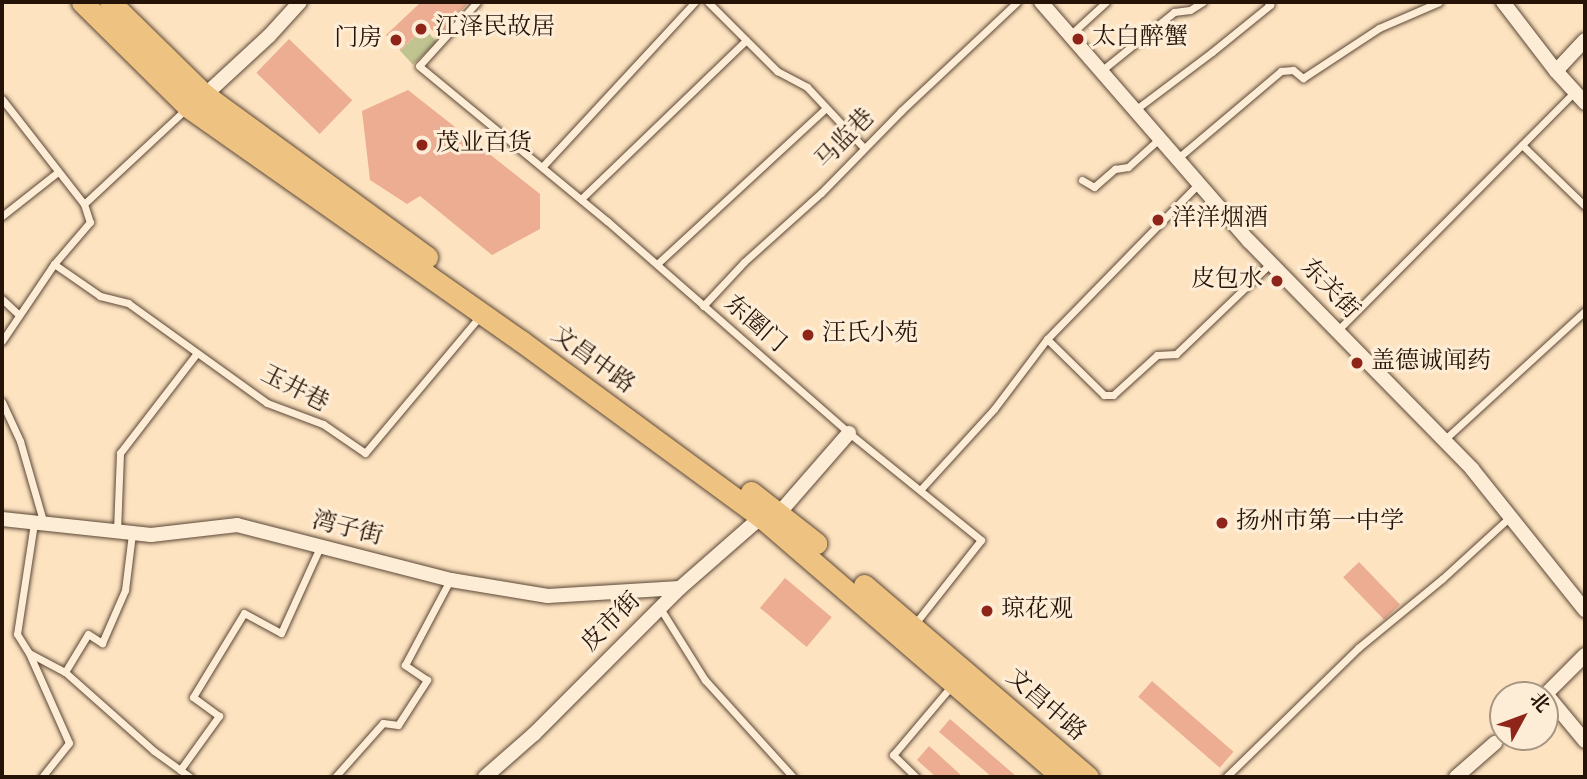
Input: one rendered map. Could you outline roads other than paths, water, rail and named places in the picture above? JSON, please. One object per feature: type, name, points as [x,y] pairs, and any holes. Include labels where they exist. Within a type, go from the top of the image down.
[{"type":"main road","name":"文昌中路","points":[[82,2],[197,101],[482,314],[770,514],[1062,777]]},
{"type":"main road","name":"文昌中路","points":[[110,2],[197,101],[770,514],[913,627],[1088,777]]},
{"type":"street","points":[[197,101],[269,36],[300,2]]},
{"type":"street","name":"东关街","points":[[1041,2],[1271,263],[1444,440],[1511,515],[1585,610]]},
{"type":"street","points":[[1503,2],[1556,71],[1585,103]]},
{"type":"street","points":[[1556,71],[1585,40]]},
{"type":"street","name":"皮市街","points":[[485,777],[534,734],[680,588],[770,514],[849,433]]},
{"type":"street","name":"湾子街","points":[[2,519],[151,535],[237,525],[451,580],[548,596],[680,588]]},
{"type":"street","points":[[1585,655],[1546,694],[1585,741]]},
{"type":"street","points":[[1456,777],[1489,748]]},
{"type":"lane","name":"东圈门","points":[[477,2],[419,66],[657,264],[849,433],[981,540],[913,627]]},
{"type":"lane","points":[[708,2],[777,71],[807,87],[864,148]]},
{"type":"lane","name":"马监巷","points":[[703,306],[744,262],[821,192],[1017,2]]},
{"type":"lane","points":[[1070,35],[1107,2]]},
{"type":"lane","points":[[1101,71],[1174,12],[1190,10],[1203,2]]},
{"type":"lane","points":[[1135,110],[1270,5],[1268,2]]},
{"type":"lane","points":[[1178,159],[1281,71],[1293,70],[1303,78],[1379,28],[1439,2]]},
{"type":"lane","points":[[542,167],[693,3]]},
{"type":"lane","points":[[580,199],[746,40]]},
{"type":"lane","points":[[1337,331],[1575,92]]},
{"type":"lane","points":[[2,99],[84,204],[90,222],[54,264],[2,341]]},
{"type":"lane","points":[[84,204],[197,101]]},
{"type":"lane","points":[[657,264],[826,108]]},
{"type":"lane","points":[[1082,180],[1094,187],[1115,169],[1128,167],[1160,138]]},
{"type":"lane","points":[[1522,145],[1585,206]]},
{"type":"lane","points":[[2,216],[58,172]]},
{"type":"lane","points":[[921,489],[995,409],[1047,339],[1199,183]]},
{"type":"lane","points":[[1047,339],[1104,395],[1113,395],[1157,355],[1175,354],[1271,263]]},
{"type":"lane","name":"玉井巷","points":[[54,264],[100,296],[128,303],[267,403],[323,424],[365,453],[482,314]]},
{"type":"lane","points":[[2,299],[19,315]]},
{"type":"lane","points":[[1444,440],[1585,311]]},
{"type":"lane","points":[[65,672],[88,634],[102,643],[125,590],[125,532],[120,453],[197,353]]},
{"type":"lane","points":[[2,402],[20,441],[39,523],[17,634],[29,653],[69,743],[42,777]]},
{"type":"lane","points":[[1226,777],[1358,648],[1443,579],[1511,515]]},
{"type":"lane","points":[[180,770],[219,716],[193,697],[244,612],[281,632],[320,546]]},
{"type":"lane","points":[[335,777],[383,723],[398,725],[428,680],[405,665],[451,580]]},
{"type":"lane","points":[[660,607],[705,680],[793,777]]},
{"type":"lane","points":[[29,653],[65,672],[154,751],[190,777]]},
{"type":"lane","points":[[916,777],[892,755],[954,682]]},
{"type":"place","name":"江泽民故居","points":[[421,29]]},
{"type":"place","name":"太白醉蟹","points":[[1078,39]]},
{"type":"place","name":"门房","points":[[396,40]]},
{"type":"place","name":"茂业百货","points":[[422,145]]},
{"type":"place","name":"洋洋烟酒","points":[[1158,220]]},
{"type":"place","name":"皮包水","points":[[1277,281]]},
{"type":"place","name":"汪氏小苑","points":[[808,335]]},
{"type":"place","name":"盖德诚闻药","points":[[1357,363]]},
{"type":"place","name":"扬州市第一中学","points":[[1222,523]]},
{"type":"place","name":"琼花观","points":[[987,611]]}]
